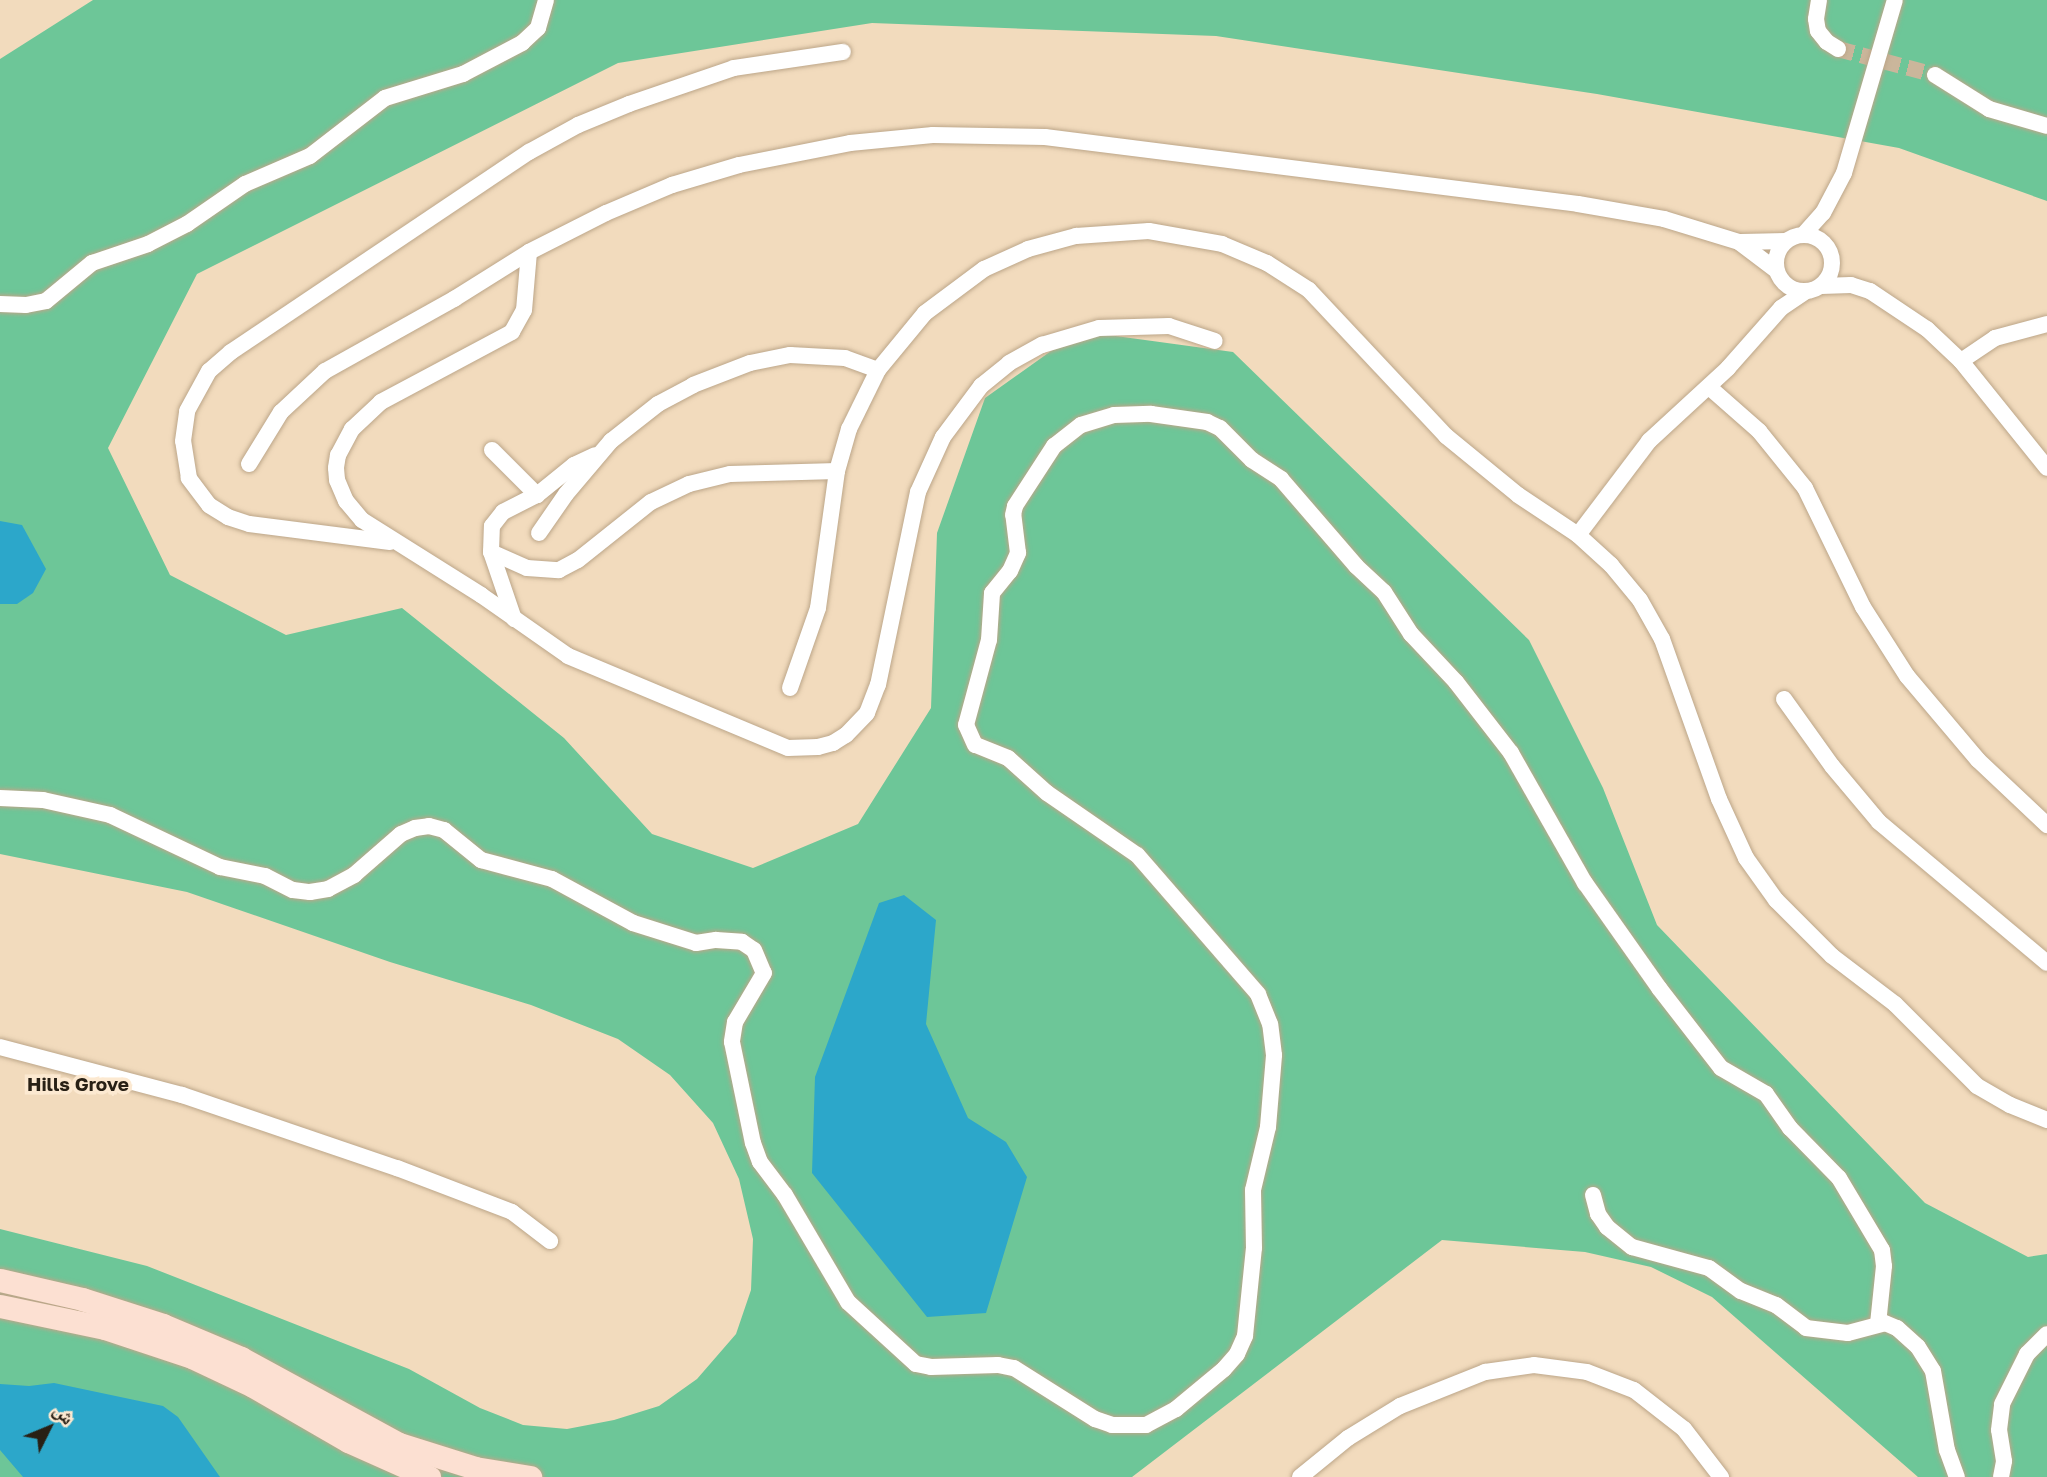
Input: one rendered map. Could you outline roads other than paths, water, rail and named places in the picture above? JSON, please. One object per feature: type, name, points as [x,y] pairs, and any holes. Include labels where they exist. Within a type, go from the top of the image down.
[{"type":"street","points":[[0,304],[26,306],[46,301],[92,263],[148,244],[187,224],[245,184],[310,156],[385,98],[401,90],[463,74],[522,43],[538,28],[544,18],[546,0]]},
{"type":"street","points":[[1819,0],[1816,19],[1818,32],[1827,42],[1839,49]]},
{"type":"street","points":[[1578,535],[1649,441],[1709,387],[1776,313],[1829,276],[1832,264],[1825,245],[1831,201],[1849,159],[1895,0]]},
{"type":"street","points":[[396,542],[249,524],[228,517],[209,505],[189,478],[183,441],[187,411],[209,371],[231,352],[529,152],[578,125],[629,104],[734,68],[843,52]]},
{"type":"street","points":[[1935,75],[1989,109],[2047,126]]},
{"type":"street","points":[[249,464],[281,412],[325,371],[431,313],[529,252],[638,199],[739,165],[850,143],[971,134],[1045,137],[1578,204],[1664,219],[1739,242],[1786,241],[1803,235],[1815,237],[1825,245]]},
{"type":"street","points":[[1803,235],[1831,201]]},
{"type":"street","points":[[790,688],[802,662],[818,608],[837,471],[853,419],[878,370],[908,331],[943,297],[984,269],[1028,248],[1100,232],[1149,231],[1198,238],[1267,263],[1309,290],[1446,436],[1510,489],[1578,535],[1626,582],[1652,619],[1672,660],[1707,768],[1746,858],[1776,900],[1821,947],[1905,1013],[1977,1086],[2010,1105],[2047,1120]]},
{"type":"street","points":[[1776,313],[1777,254],[1786,241]]},
{"type":"street","points":[[1739,242],[1778,274],[1791,289],[1851,285],[1870,291]]},
{"type":"street","points":[[529,252],[524,310],[512,332],[380,402],[361,418],[341,448],[336,468],[337,480],[346,501],[362,520],[550,645],[589,666],[773,743],[803,749],[833,743],[858,725],[874,699],[918,492],[943,437],[981,386],[1009,363],[1042,345],[1099,328],[1169,326],[1215,341]]},
{"type":"street","points":[[1832,264],[1918,322],[1961,361],[2047,468]]},
{"type":"street","points":[[1961,361],[1995,338],[2047,324]]},
{"type":"street","points":[[540,533],[566,494],[600,453],[626,428],[658,404],[693,385],[750,363],[808,354],[845,358],[878,370]]},
{"type":"street","points":[[1709,387],[1768,441],[1805,488],[1863,607],[1907,676],[1978,760],[2047,825]]},
{"type":"street","points":[[0,798],[43,800],[110,815],[220,867],[256,874],[293,890],[310,892],[328,889],[354,875],[401,834],[415,828],[429,827],[444,830],[481,860],[552,879],[633,923],[696,943],[716,940],[742,942],[754,950],[764,972],[743,1004],[735,1022],[732,1042],[753,1143],[771,1180],[785,1195],[848,1302],[916,1364],[932,1367],[998,1365],[1014,1368],[1095,1419],[1112,1425],[1146,1425],[1176,1409],[1224,1369],[1237,1354],[1245,1336],[1254,1248],[1253,1190],[1268,1127],[1274,1055],[1270,1024],[1258,994],[1137,855],[1047,793],[1008,758],[975,745],[966,725],[989,640],[992,593],[1010,571],[1018,553],[1013,515],[1015,506],[1054,446],[1081,425],[1114,415],[1151,414],[1207,422],[1220,428],[1252,460],[1281,479],[1356,566],[1384,592],[1411,634],[1456,682],[1511,753],[1585,883],[1659,988],[1721,1068],[1766,1094],[1790,1128],[1839,1178],[1882,1250],[1884,1266],[1878,1324]]},
{"type":"street","points":[[492,450],[537,495]]},
{"type":"street","points":[[514,619],[491,552],[490,534],[497,519],[510,507],[537,495],[574,465],[600,453]]},
{"type":"street","points":[[491,552],[537,571],[559,570],[578,560],[651,502],[689,484],[730,474],[837,471]]},
{"type":"street","points":[[1784,699],[1832,766],[1872,814],[1923,861],[2047,963]]},
{"type":"street","points":[[0,1047],[182,1095],[384,1163],[512,1212],[550,1241]]},
{"type":"street","points":[[1592,1195],[1598,1214],[1607,1227],[1632,1247],[1709,1268],[1741,1291],[1776,1305],[1806,1328],[1849,1333],[1878,1324],[1891,1325],[1908,1337],[1933,1371],[1947,1450],[1956,1477]]},
{"type":"street","points":[[0,1280],[82,1299],[163,1325],[241,1358],[399,1444],[475,1468],[530,1477]]},
{"type":"street","points":[[0,1306],[75,1320],[183,1354],[253,1386],[348,1441],[429,1477]]},
{"type":"street","points":[[2001,1477],[2004,1461],[1999,1430],[2002,1404],[2027,1354],[2047,1334]]},
{"type":"street","points":[[1300,1477],[1348,1438],[1418,1397],[1485,1372],[1534,1365],[1587,1371],[1634,1390],[1684,1429],[1721,1477]]},
{"type":"water","points":[[0,521],[22,525],[46,569],[33,593],[17,604],[0,604]]},
{"type":"water","points":[[904,895],[936,920],[926,1024],[968,1118],[1006,1142],[1027,1177],[986,1313],[927,1317],[812,1173],[815,1077],[879,903]]},
{"type":"water","points":[[54,1383],[163,1406],[178,1417],[220,1477],[23,1477],[0,1450],[0,1384],[29,1386]]},
{"type":"tunnel","points":[[1838,49],[1935,75]]},
{"type":"district","name":"Hills Grove","points":[[78,1084]]}]
